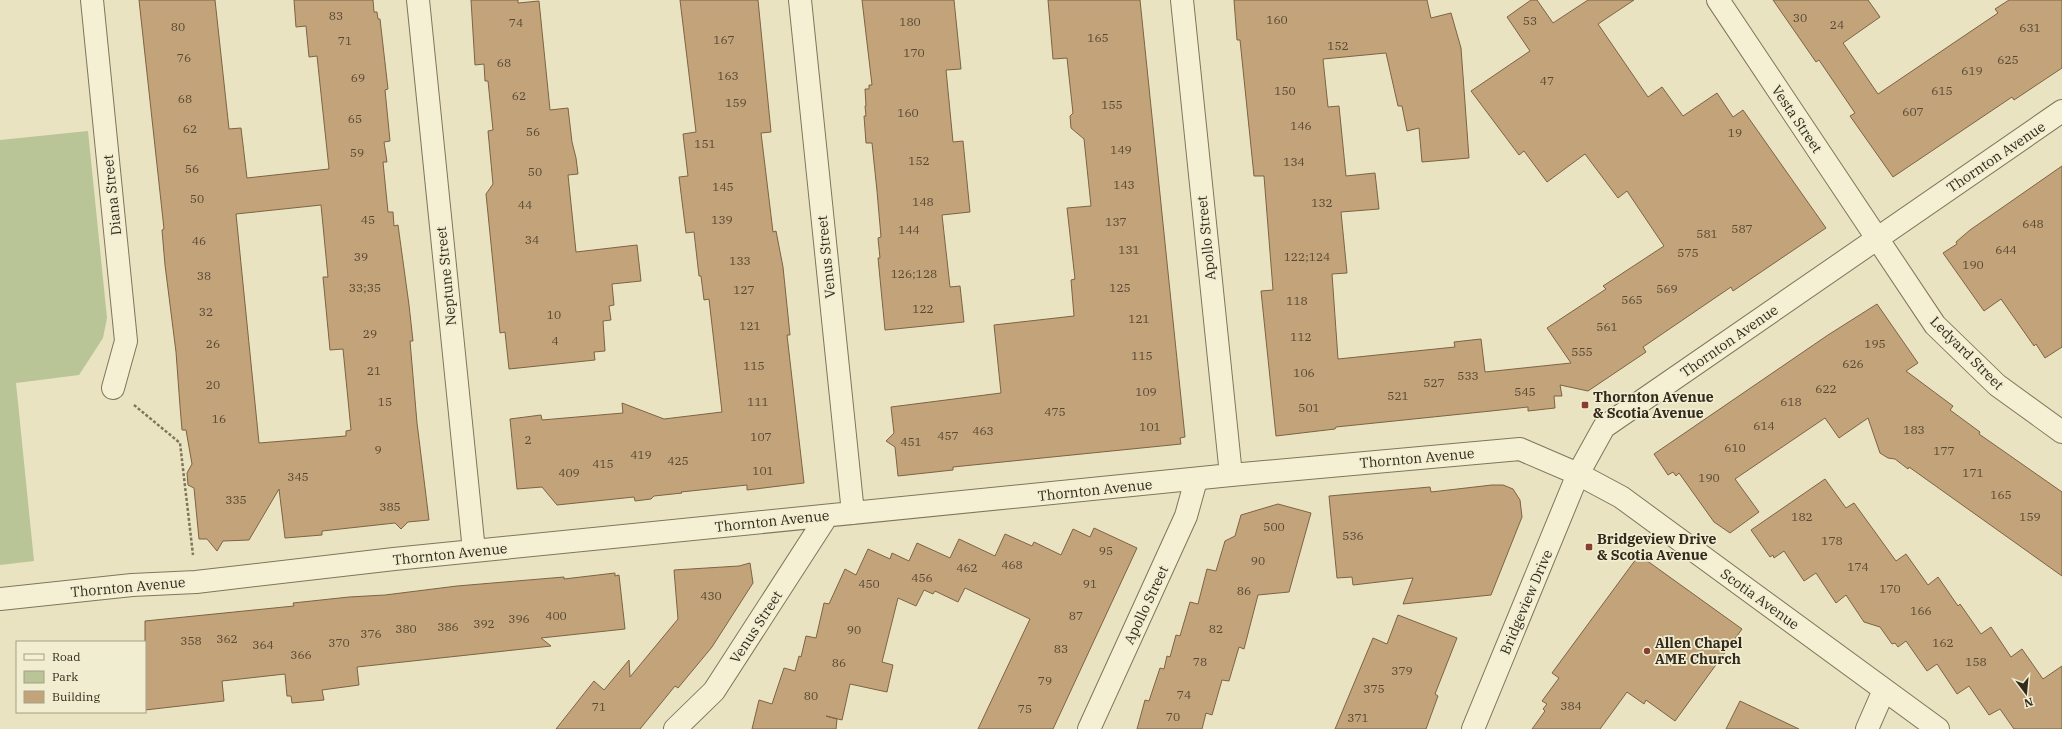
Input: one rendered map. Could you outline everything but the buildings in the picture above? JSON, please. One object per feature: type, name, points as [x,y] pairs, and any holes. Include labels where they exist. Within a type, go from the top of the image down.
[{"type":"street","name":"Diana Street","points":[[92,0],[126,342],[113,388]]},
{"type":"street","name":"Neptune Street","points":[[418,0],[474,551]]},
{"type":"street","name":"Venus Street","points":[[800,0],[853,513]]},
{"type":"street","name":"Apollo Street","points":[[1182,0],[1231,475]]},
{"type":"street","name":"Vesta Street","points":[[1718,0],[1877,238]]},
{"type":"street","name":"Thornton Avenue","points":[[0,600],[132,585],[196,582],[474,551],[1196,480],[1231,475],[1520,449],[1578,474],[1604,427],[2062,111]]},
{"type":"street","name":"Ledyard Street","points":[[1877,238],[1935,325],[1997,385],[2062,432]]},
{"type":"street","name":"Scotia Avenue","points":[[1578,474],[1621,497],[1938,729]]},
{"type":"street","name":"Bridgeview Drive","points":[[1473,729],[1578,474]]},
{"type":"street","name":"Apollo Street","points":[[1089,729],[1186,516],[1196,480]]},
{"type":"street","name":"Venus Street","points":[[674,729],[714,692],[827,516]]},
{"type":"street","points":[[1867,729],[1884,690]]},
{"type":"path","points":[[113,388],[180,443],[196,582]]},
{"type":"green space","points":[[88,131],[107,318],[103,338],[79,375],[16,383],[34,561],[0,565],[0,140]]},
{"type":"place","name":"Thornton Avenue & Scotia Avenue","points":[[1585,405]]},
{"type":"place","name":"Bridgeview Drive & Scotia Avenue","points":[[1589,547]]},
{"type":"place","name":"Allen Chapel AME Church","points":[[1647,651]]}]
